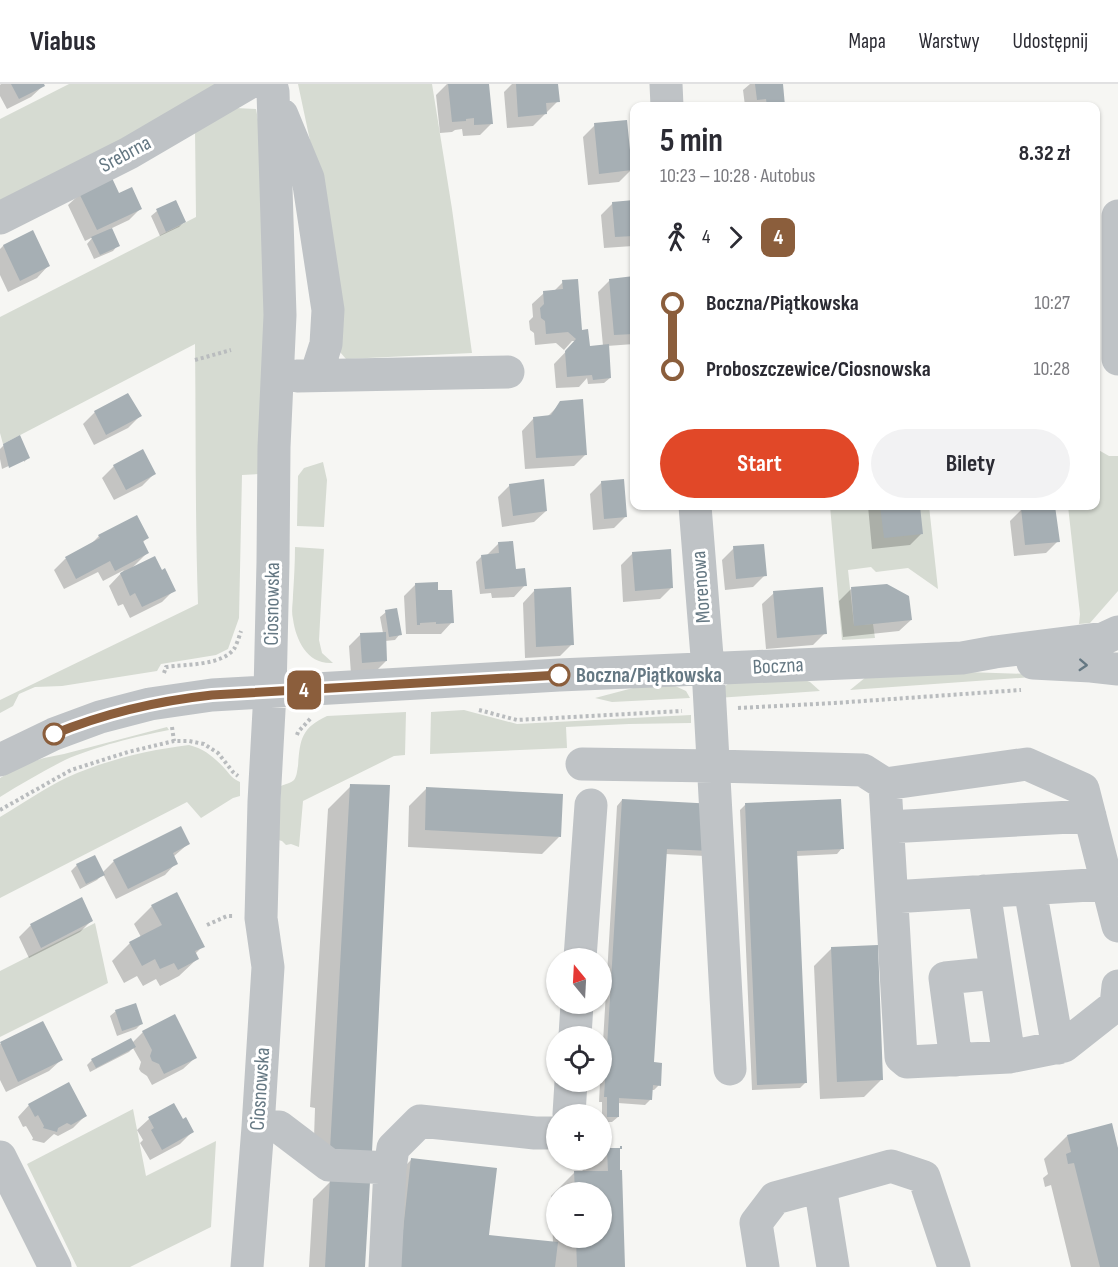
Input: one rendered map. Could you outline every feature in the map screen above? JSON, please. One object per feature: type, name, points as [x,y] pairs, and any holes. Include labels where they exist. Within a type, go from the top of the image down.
[{"type":"street","points":[[666,84],[667,102]]},
{"type":"street","points":[[264,87],[308,178],[328,310],[326,344],[316,375]]},
{"type":"street","name":"Srebrna","points":[[0,218],[264,87]]},
{"type":"street","name":"Ciosnowska","points":[[247,1267],[268,967],[261,918],[270,692],[274,447],[280,315],[280,278],[264,87]]},
{"type":"street","points":[[1118,216],[1118,359]]},
{"type":"street","points":[[277,376],[508,372]]},
{"type":"street","name":"Morenowa","points":[[695,510],[708,669],[730,1069]]},
{"type":"street","name":"Boczna","points":[[0,760],[62,731],[124,710],[212,695],[426,682],[962,658],[1105,638],[1118,632]]},
{"type":"street","name":"Boczna","points":[[962,658],[1118,669]]},
{"type":"street","points":[[582,764],[863,770],[885,784],[1027,764],[1083,789],[1118,926]]},
{"type":"street","points":[[885,784],[901,1057],[908,1062],[1009,1057],[1064,1047],[1116,1005],[1118,986]]},
{"type":"street","points":[[581,948],[591,805]]},
{"type":"street","points":[[888,827],[1090,816]]},
{"type":"street","points":[[892,897],[1107,884]]},
{"type":"street","points":[[1030,888],[1058,1047]]},
{"type":"street","points":[[984,891],[1009,1057]]},
{"type":"street","points":[[956,1060],[945,978],[996,973]]},
{"type":"street","points":[[385,1267],[393,1148],[420,1121],[546,1133]]},
{"type":"street","points":[[258,1127],[279,1127],[329,1165],[390,1168]]},
{"type":"street","points":[[0,1157],[55,1267]]},
{"type":"street","points":[[763,1267],[756,1223],[775,1198],[891,1166],[924,1177],[954,1267]]},
{"type":"street","points":[[820,1186],[833,1267]]},
{"type":"path","points":[[195,360],[231,350]]},
{"type":"path","points":[[164,677],[166,667],[214,661],[225,657],[234,649],[241,634],[242,625]]},
{"type":"path","points":[[729,709],[1023,690]]},
{"type":"path","points":[[474,709],[517,720],[682,711]]},
{"type":"path","points":[[296,739],[298,732],[309,719],[315,716]]},
{"type":"path","points":[[0,810],[71,770],[128,752],[174,741],[204,744],[218,753],[233,772],[244,780]]},
{"type":"shaded area","points":[[69,84],[226,84],[0,205],[0,119]]},
{"type":"shaded area","points":[[298,84],[432,84],[472,353],[346,359],[340,352],[330,235]]},
{"type":"shaded area","points":[[235,108],[256,109],[267,211],[260,474],[242,475],[239,618],[228,649],[216,655],[161,664],[157,671],[62,686],[35,687],[19,694],[13,706],[0,713],[0,700],[198,604],[195,344],[3,444],[0,433],[0,317],[196,217],[195,130]]},
{"type":"shaded area","points":[[1100,451],[1109,456],[1118,456],[1118,591],[1090,623],[1079,624],[1080,614],[1068,510],[1100,510]]},
{"type":"shaded area","points":[[323,462],[327,480],[324,527],[297,526],[298,476],[304,468]]},
{"type":"shaded area","points":[[830,510],[929,510],[938,589],[908,568],[876,572],[871,567],[848,570],[854,625],[873,624],[875,638],[842,640]]},
{"type":"shaded area","points":[[295,547],[324,549],[319,640],[322,653],[333,663],[324,663],[310,656],[297,635],[292,613]]},
{"type":"shaded area","points":[[966,672],[1060,675],[850,690],[866,677]]},
{"type":"shaded area","points":[[802,679],[810,682],[820,691],[717,698],[729,683]]},
{"type":"shaded area","points":[[673,685],[686,691],[690,698],[612,702],[595,698],[633,688]]},
{"type":"shaded area","points":[[464,710],[517,724],[691,715],[691,723],[566,727],[567,748],[430,754],[431,712]]},
{"type":"shaded area","points":[[406,712],[405,755],[394,756],[303,801],[299,847],[286,845],[278,840],[281,786],[294,780],[301,742],[312,725],[327,716]]},
{"type":"shaded area","points":[[167,727],[169,730],[116,742],[65,760],[0,797],[0,778],[21,765]]},
{"type":"shaded area","points":[[189,745],[209,755],[240,782],[240,796],[201,818],[187,802],[0,898],[0,817],[51,786],[82,771],[127,756]]},
{"type":"shaded area","points":[[95,923],[108,983],[0,1037],[0,971]]},
{"type":"shaded area","points":[[133,1109],[146,1176],[216,1141],[211,1227],[130,1267],[77,1267],[27,1164]]},
{"type":"building","points":[[11,84],[44,84],[45,86],[19,99]]},
{"type":"building","points":[[448,84],[489,84],[493,124],[474,125],[474,118],[452,122]]},
{"type":"building","points":[[516,84],[558,84],[560,102],[546,103],[547,114],[518,117]]},
{"type":"building","points":[[755,84],[783,84],[785,102],[757,100]]},
{"type":"building","points":[[627,120],[630,170],[599,174],[594,123]]},
{"type":"building","points":[[112,178],[119,193],[132,187],[142,209],[97,230],[79,193]]},
{"type":"building","points":[[176,200],[186,222],[166,232],[156,209]]},
{"type":"building","points":[[630,200],[630,236],[615,237],[612,202]]},
{"type":"building","points":[[112,228],[120,246],[100,255],[91,237]]},
{"type":"building","points":[[33,230],[50,266],[20,281],[3,245]]},
{"type":"building","points":[[630,276],[630,334],[614,335],[609,279]]},
{"type":"building","points":[[578,279],[582,330],[588,329],[590,346],[609,344],[611,378],[593,380],[592,375],[567,377],[565,351],[576,339],[568,332],[546,334],[545,321],[541,318],[540,308],[544,304],[543,291],[563,289],[562,280]]},
{"type":"building","points":[[128,393],[142,416],[106,435],[94,411]]},
{"type":"building","points":[[583,399],[587,455],[536,458],[533,417],[551,415],[560,401]]},
{"type":"building","points":[[20,435],[30,458],[9,468],[3,444]]},
{"type":"building","points":[[143,449],[156,474],[126,490],[113,465]]},
{"type":"building","points":[[544,479],[547,511],[513,516],[509,484]]},
{"type":"building","points":[[624,479],[627,517],[604,519],[601,481]]},
{"type":"building","points":[[880,510],[920,510],[923,534],[884,538]]},
{"type":"building","points":[[1021,510],[1056,510],[1060,542],[1025,545]]},
{"type":"building","points":[[137,515],[149,538],[143,541],[149,553],[115,571],[110,561],[76,579],[65,557],[100,538],[98,535]]},
{"type":"building","points":[[513,541],[516,569],[525,568],[527,586],[485,589],[481,555],[499,553],[498,542]]},
{"type":"building","points":[[764,544],[767,576],[736,579],[733,546]]},
{"type":"building","points":[[671,549],[673,588],[635,591],[632,552]]},
{"type":"building","points":[[155,556],[162,570],[165,568],[176,591],[142,607],[135,593],[130,596],[120,573]]},
{"type":"building","points":[[438,582],[438,590],[452,590],[454,623],[436,624],[436,622],[417,625],[415,583]]},
{"type":"building","points":[[887,584],[909,596],[912,620],[854,626],[851,587]]},
{"type":"building","points":[[571,587],[574,645],[536,647],[534,589]]},
{"type":"building","points":[[823,587],[827,634],[777,638],[773,591]]},
{"type":"building","points":[[397,608],[402,635],[389,637],[385,610]]},
{"type":"building","points":[[386,632],[387,661],[362,663],[360,633]]},
{"type":"building","points":[[350,784],[390,785],[372,1152],[330,1150]]},
{"type":"building","points":[[426,787],[563,794],[561,837],[425,830]]},
{"type":"building","points":[[622,799],[715,804],[712,851],[667,849],[654,1062],[662,1063],[661,1086],[653,1085],[652,1100],[619,1098],[619,1117],[612,1117],[612,1104],[607,1104],[607,1097],[604,1097],[604,1092],[612,1092],[612,1026],[608,1026],[609,1014],[612,1014],[612,965]]},
{"type":"building","points":[[841,799],[844,849],[797,851],[807,1083],[757,1085],[745,803]]},
{"type":"building","points":[[181,826],[190,844],[173,853],[178,864],[128,889],[113,860]]},
{"type":"building","points":[[95,855],[105,875],[86,884],[76,864]]},
{"type":"building","points":[[177,892],[205,947],[195,951],[199,959],[178,970],[174,963],[160,969],[155,959],[142,966],[129,942],[162,925],[151,905]]},
{"type":"building","points":[[82,897],[93,921],[41,948],[30,924]]},
{"type":"building","points":[[878,945],[883,1080],[837,1082],[831,947]]},
{"type":"building","points":[[136,1003],[143,1024],[122,1031],[115,1010]]},
{"type":"building","points":[[175,1014],[197,1058],[164,1074],[159,1064],[152,1061],[150,1056],[152,1050],[142,1031]]},
{"type":"building","points":[[43,1021],[63,1060],[18,1082],[0,1042]]},
{"type":"building","points":[[131,1038],[136,1047],[96,1068],[91,1059]]},
{"type":"building","points":[[69,1082],[87,1116],[71,1125],[67,1123],[58,1128],[57,1132],[43,1128],[38,1115],[35,1117],[28,1104]]},
{"type":"building","points":[[174,1103],[183,1119],[186,1117],[194,1132],[162,1150],[151,1130],[154,1128],[148,1117]]},
{"type":"building","points":[[1112,1123],[1118,1148],[1118,1267],[1100,1267],[1074,1163],[1068,1164],[1066,1154],[1071,1152],[1067,1135]]},
{"type":"building","points":[[622,1146],[620,1170],[622,1170],[625,1267],[577,1267],[576,1248],[612,1248],[612,1182],[575,1182],[574,1171],[612,1170],[612,1148]]},
{"type":"building","points":[[411,1158],[497,1168],[489,1235],[546,1241],[546,1248],[557,1248],[555,1267],[399,1267]]},
{"type":"building","points":[[330,1179],[370,1182],[365,1267],[325,1267]]},
{"type":"bus line","name":"4","points":[[54,734],[124,710],[212,695],[559,675]]},
{"type":"place","name":"Boczna/Piątkowska","points":[[559,675]]}]
